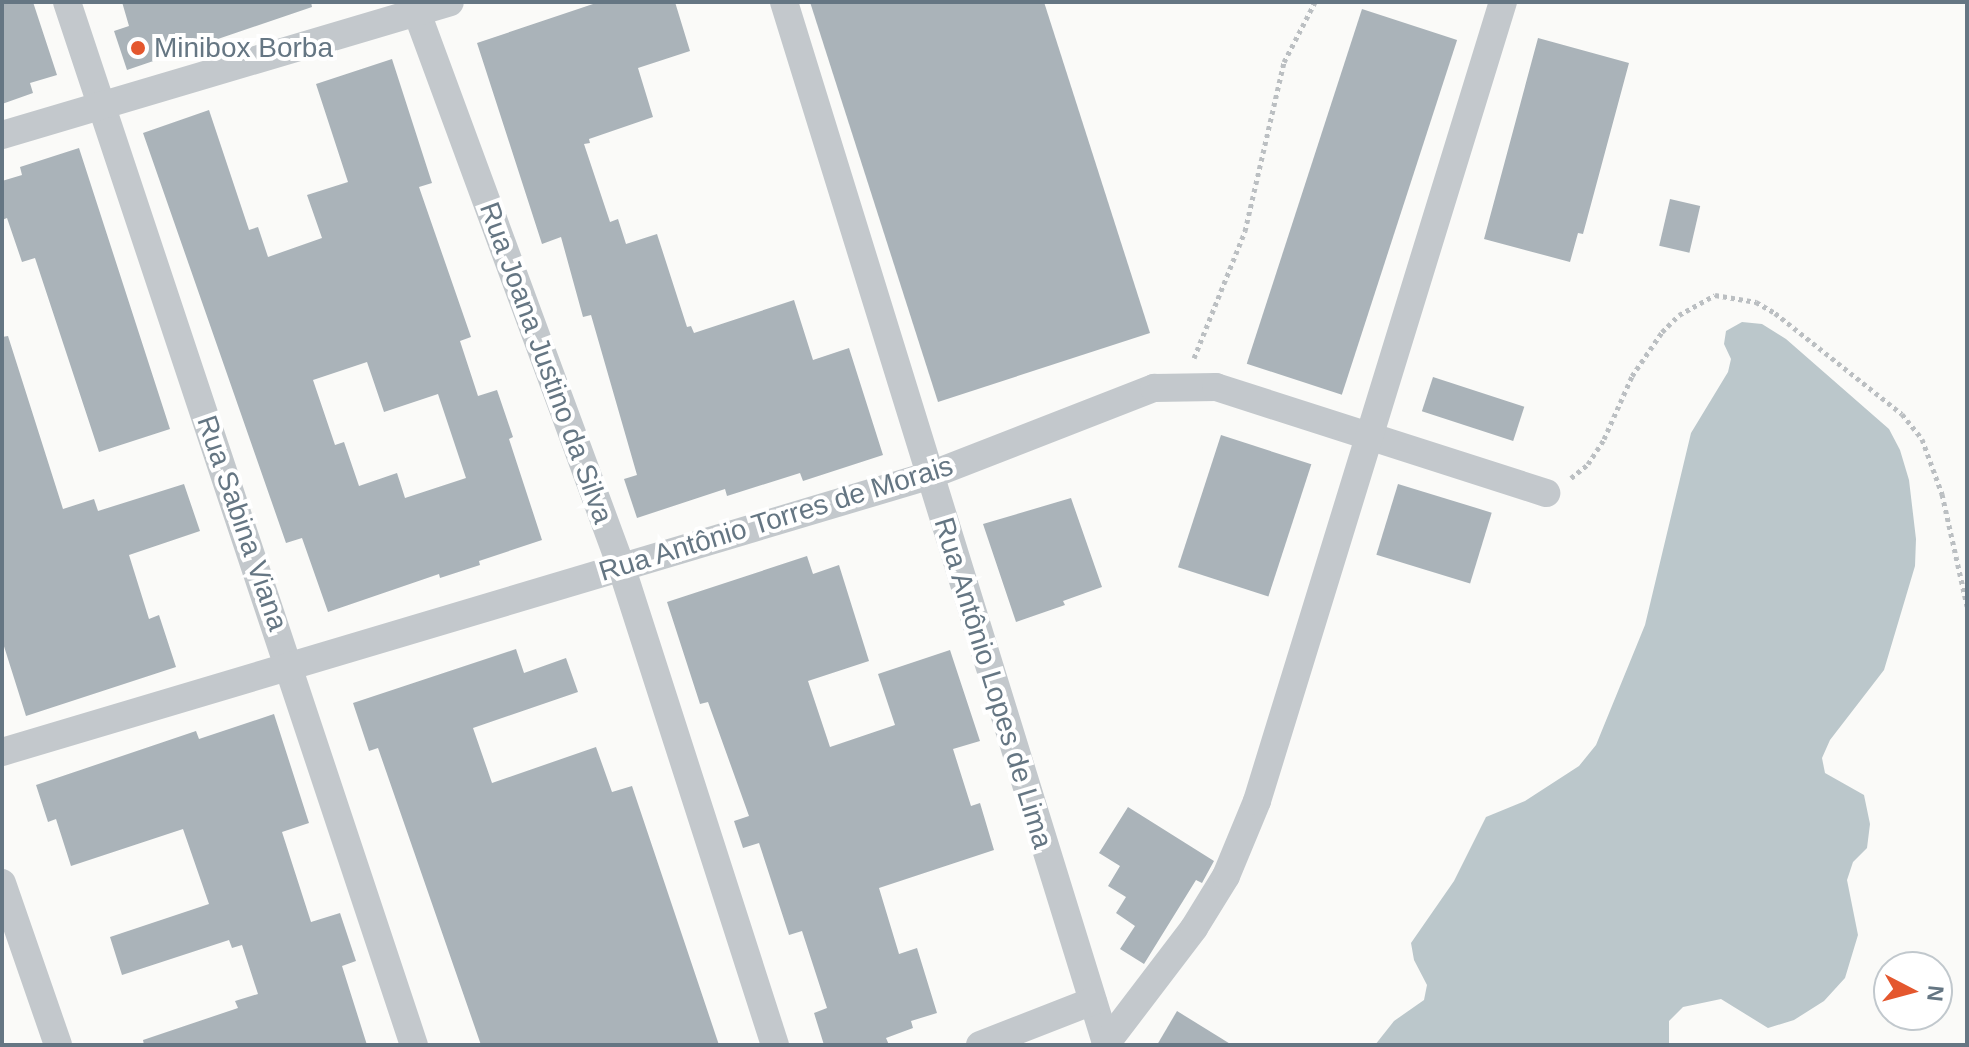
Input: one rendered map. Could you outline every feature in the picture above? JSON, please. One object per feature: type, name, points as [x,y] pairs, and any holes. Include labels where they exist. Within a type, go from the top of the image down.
[{"type":"street","name":"Rua Sabina Viana","points":[[67,2],[414,1045]]},
{"type":"street","points":[[2,135],[414,7],[450,2]]},
{"type":"street","name":"Rua Antônio Lopes de Lima","points":[[784,2],[1106,1044]]},
{"type":"street","points":[[1106,1044],[1194,928],[1226,876],[1257,801],[1503,2]]},
{"type":"street","name":"Rua Joana Justino da Silva","points":[[414,7],[621,566],[775,1045]]},
{"type":"street","name":"Rua Antônio Torres de Morais","points":[[2,752],[928,476],[1154,388],[1183,385],[1216,387],[1546,493]]},
{"type":"street","points":[[2,883],[58,1045]]},
{"type":"street","points":[[980,1045],[1093,1001]]},
{"type":"path","points":[[1183,385],[1245,231],[1284,62],[1315,2]]},
{"type":"path","points":[[1546,493],[1566,483],[1588,464],[1604,439],[1632,376],[1662,332],[1679,315],[1715,295],[1756,302],[1775,313],[1902,414],[1922,439],[1942,494],[1967,606]]},
{"type":"shaded area","points":[[1742,322],[1762,324],[1786,339],[1889,429],[1900,450],[1909,480],[1916,539],[1915,566],[1884,670],[1830,740],[1822,758],[1825,773],[1864,795],[1870,824],[1867,848],[1853,862],[1847,880],[1858,935],[1845,978],[1824,1001],[1794,1020],[1768,1028],[1721,999],[1683,1007],[1669,1021],[1669,1045],[1375,1045],[1394,1021],[1424,1000],[1427,985],[1414,960],[1411,943],[1454,881],[1486,817],[1525,801],[1579,766],[1596,745],[1645,625],[1691,433],[1728,372],[1731,359],[1724,344],[1726,331]]},
{"type":"building","points":[[2,2],[33,2],[57,75],[30,83],[33,93],[2,104]]},
{"type":"building","points":[[122,2],[311,2],[312,7],[127,70],[114,31],[129,26]]},
{"type":"building","points":[[599,2],[675,2],[690,51],[638,68],[653,117],[589,139],[590,143],[584,144],[610,222],[618,219],[626,244],[657,234],[687,327],[691,326],[694,333],[794,300],[813,360],[849,348],[883,455],[803,481],[800,473],[727,496],[725,489],[637,518],[624,479],[637,475],[591,315],[583,317],[561,237],[542,244],[477,43]]},
{"type":"building","points":[[810,2],[1044,2],[1150,333],[938,402]]},
{"type":"building","points":[[1362,9],[1457,40],[1342,395],[1247,364]]},
{"type":"building","points":[[1538,38],[1629,63],[1583,234],[1578,233],[1570,262],[1484,239]]},
{"type":"building","points":[[392,59],[432,183],[419,187],[471,337],[460,341],[478,396],[497,390],[513,437],[509,439],[542,540],[479,561],[480,565],[440,578],[439,574],[328,612],[302,538],[286,543],[143,133],[209,110],[249,230],[258,227],[268,257],[322,238],[307,195],[348,182],[316,84]],"holes":[[[367,362],[384,412],[438,394],[466,478],[405,498],[397,473],[359,486],[344,442],[335,445],[313,380]]]},
{"type":"building","points":[[79,148],[170,429],[99,452],[35,258],[22,262],[7,218],[2,220],[2,181],[22,175],[20,167]]},
{"type":"building","points":[[1670,199],[1700,206],[1689,253],[1659,246]]},
{"type":"building","points":[[8,336],[63,509],[94,499],[98,511],[184,484],[200,531],[129,555],[149,619],[159,615],[176,667],[26,716],[2,640],[2,337]]},
{"type":"building","points":[[1433,377],[1524,407],[1513,441],[1422,411]]},
{"type":"building","points":[[1221,435],[1311,464],[1268,597],[1178,567]]},
{"type":"building","points":[[1398,484],[1492,513],[1470,583],[1376,555]]},
{"type":"building","points":[[1071,498],[1102,587],[1063,601],[1065,605],[1016,622],[983,524]]},
{"type":"building","points":[[807,556],[813,574],[839,565],[869,661],[808,681],[830,747],[895,725],[878,674],[950,650],[980,741],[953,749],[971,806],[980,803],[994,850],[879,888],[899,954],[917,948],[937,1013],[911,1021],[913,1028],[886,1038],[889,1045],[824,1045],[814,1013],[827,1008],[802,931],[789,935],[759,843],[743,848],[734,821],[749,816],[708,702],[700,704],[667,602]]},
{"type":"building","points":[[516,649],[524,673],[566,658],[578,692],[473,728],[492,783],[596,747],[612,792],[632,786],[719,1045],[481,1045],[378,748],[369,751],[353,703]]},
{"type":"building","points":[[274,714],[309,823],[282,832],[311,922],[340,913],[356,961],[342,966],[367,1045],[144,1045],[143,1040],[238,1008],[235,1001],[258,994],[242,945],[232,948],[229,940],[122,975],[110,937],[209,904],[183,829],[71,866],[56,819],[48,822],[36,785],[196,731],[199,739]]},
{"type":"building","points":[[1128,807],[1214,861],[1202,883],[1196,880],[1144,964],[1120,949],[1135,926],[1116,913],[1126,897],[1108,886],[1120,866],[1099,853]]},
{"type":"building","points":[[1177,1011],[1232,1045],[1157,1045]]},
{"type":"place","name":"Minibox Borba","points":[[138,48]]}]
